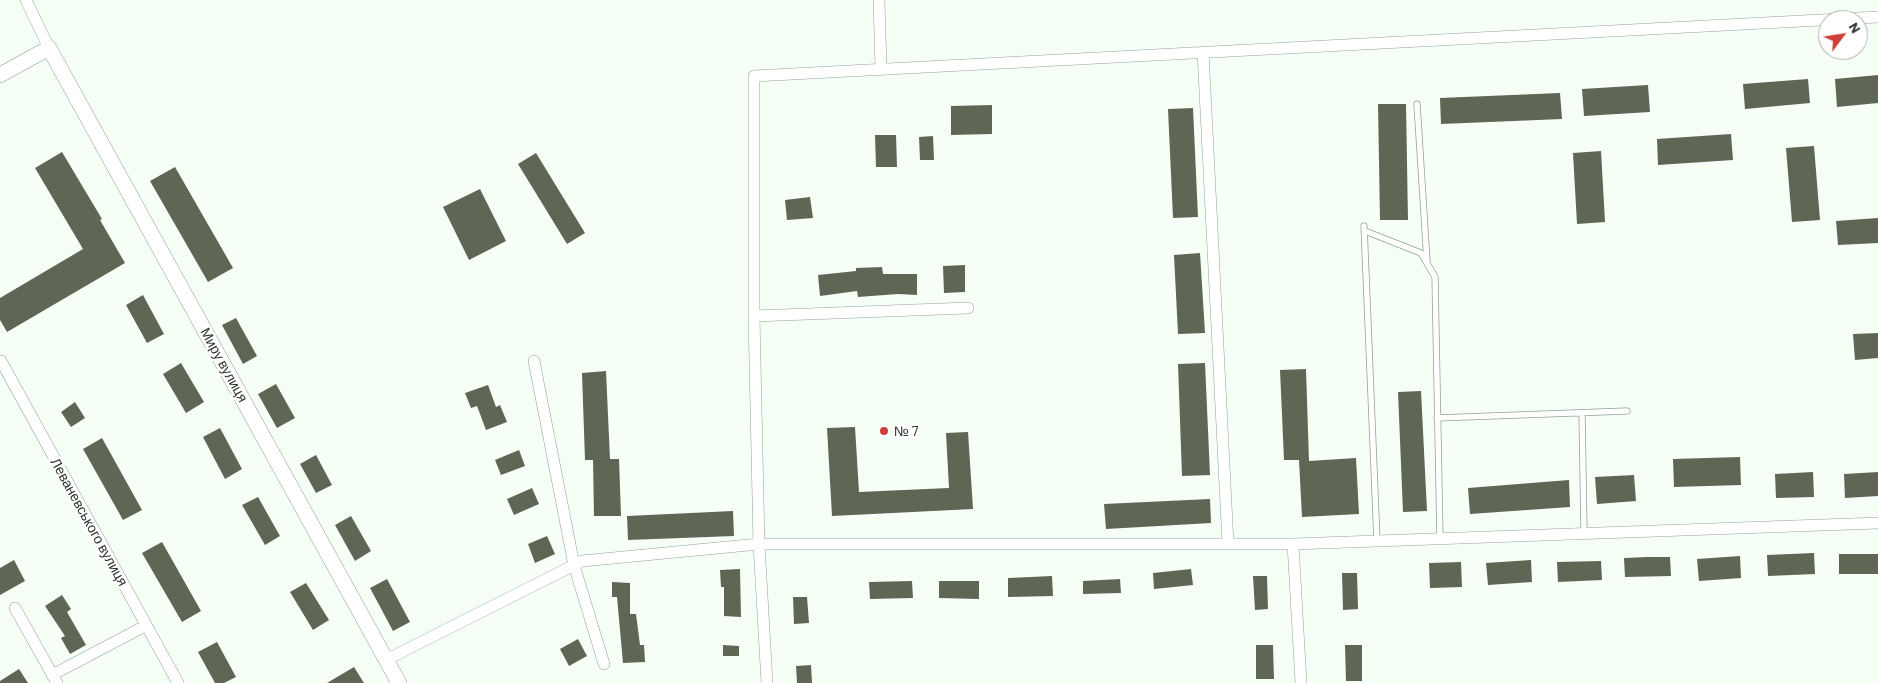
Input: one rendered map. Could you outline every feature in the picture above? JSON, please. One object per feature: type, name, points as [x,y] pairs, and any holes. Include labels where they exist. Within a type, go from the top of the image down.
[{"type":"main road","points":[[0,75],[49,48]]},
{"type":"main road","name":"Миру вулиця","points":[[49,48],[399,683]]},
{"type":"street","points":[[26,0],[49,48]]},
{"type":"street","points":[[880,0],[882,69]]},
{"type":"street","points":[[767,683],[759,544],[754,316],[754,76],[1878,17]]},
{"type":"street","points":[[1203,52],[1228,544]]},
{"type":"street","points":[[754,316],[968,308]]},
{"type":"street","name":"Леваневського вулиця","points":[[0,361],[178,683]]},
{"type":"street","points":[[534,362],[574,565],[604,664]]},
{"type":"street","points":[[386,660],[582,561],[759,544],[1294,544],[1878,523]]},
{"type":"street","points":[[1294,544],[1301,683]]},
{"type":"street","points":[[15,608],[54,679],[145,626]]},
{"type":"lane","points":[[1417,104],[1427,263]]},
{"type":"lane","points":[[1377,541],[1364,228],[1421,253],[1436,278],[1440,539]]},
{"type":"lane","points":[[1437,418],[1627,411]]},
{"type":"lane","points":[[1582,413],[1584,533]]},
{"type":"building","points":[[1878,75],[1878,103],[1837,107],[1835,79]]},
{"type":"building","points":[[1808,79],[1810,103],[1745,109],[1743,84]]},
{"type":"building","points":[[1648,85],[1650,112],[1584,116],[1582,89]]},
{"type":"building","points":[[1560,93],[1562,119],[1441,124],[1440,98]]},
{"type":"building","points":[[1378,104],[1406,104],[1408,220],[1380,220]]},
{"type":"building","points":[[992,105],[992,134],[951,135],[951,106]]},
{"type":"building","points":[[1193,108],[1198,217],[1173,218],[1168,109]]},
{"type":"building","points":[[1731,134],[1733,160],[1658,165],[1657,139]]},
{"type":"building","points":[[875,135],[896,135],[897,167],[876,167]]},
{"type":"building","points":[[933,136],[934,160],[920,160],[919,137]]},
{"type":"building","points":[[1814,146],[1820,220],[1792,222],[1786,148]]},
{"type":"building","points":[[1601,151],[1605,222],[1577,224],[1573,153]]},
{"type":"building","points":[[62,152],[102,219],[100,220],[125,263],[7,332],[0,320],[0,298],[83,249],[35,168]]},
{"type":"building","points":[[536,153],[585,233],[567,244],[518,164]]},
{"type":"building","points":[[175,167],[233,268],[208,282],[150,181]]},
{"type":"building","points":[[480,189],[506,241],[469,260],[443,207]]},
{"type":"building","points":[[810,197],[813,218],[787,220],[785,200]]},
{"type":"building","points":[[1878,218],[1878,243],[1838,245],[1836,221]]},
{"type":"building","points":[[1200,253],[1205,333],[1178,334],[1174,255]]},
{"type":"building","points":[[965,265],[965,292],[944,293],[943,266]]},
{"type":"building","points":[[882,267],[883,274],[917,274],[917,295],[898,294],[858,297],[857,291],[820,296],[818,275],[856,271],[856,268]]},
{"type":"building","points":[[143,295],[164,334],[147,343],[126,305]]},
{"type":"building","points":[[236,318],[257,356],[243,364],[222,325]]},
{"type":"building","points":[[1878,333],[1878,358],[1855,360],[1853,334]]},
{"type":"building","points":[[181,363],[204,402],[186,413],[163,374]]},
{"type":"building","points":[[1205,363],[1210,475],[1182,476],[1178,364]]},
{"type":"building","points":[[1306,369],[1309,461],[1356,458],[1359,514],[1302,517],[1299,460],[1284,460],[1280,370]]},
{"type":"building","points":[[606,371],[610,459],[619,459],[621,516],[594,516],[593,460],[585,460],[582,373]]},
{"type":"building","points":[[276,384],[295,418],[277,428],[258,394]]},
{"type":"building","points":[[488,385],[496,407],[500,405],[507,422],[486,430],[477,406],[471,408],[465,393]]},
{"type":"building","points":[[1421,391],[1427,511],[1403,512],[1398,392]]},
{"type":"building","points":[[75,402],[85,418],[71,427],[61,412]]},
{"type":"building","points":[[855,427],[859,492],[949,488],[946,433],[968,432],[973,509],[832,516],[827,428]]},
{"type":"building","points":[[220,428],[242,469],[225,479],[203,437]]},
{"type":"building","points":[[102,438],[142,510],[123,520],[83,449]]},
{"type":"building","points":[[519,450],[525,466],[501,475],[495,460]]},
{"type":"building","points":[[316,455],[332,485],[316,493],[300,464]]},
{"type":"building","points":[[1740,457],[1741,485],[1674,487],[1673,459]]},
{"type":"building","points":[[1813,472],[1814,497],[1776,498],[1775,474]]},
{"type":"building","points":[[1878,472],[1878,496],[1845,498],[1844,474]]},
{"type":"building","points":[[1634,475],[1636,501],[1597,504],[1595,477]]},
{"type":"building","points":[[1569,480],[1570,507],[1470,514],[1468,488]]},
{"type":"building","points":[[532,488],[539,504],[514,515],[507,499]]},
{"type":"building","points":[[258,497],[280,536],[265,545],[242,505]]},
{"type":"building","points":[[1210,499],[1211,523],[1106,529],[1104,504]]},
{"type":"building","points":[[733,511],[734,536],[628,540],[627,516]]},
{"type":"building","points":[[351,516],[371,551],[355,561],[335,525]]},
{"type":"building","points":[[547,536],[555,554],[535,563],[528,544]]},
{"type":"building","points":[[162,542],[201,611],[182,622],[142,553]]},
{"type":"building","points":[[1814,553],[1815,574],[1768,576],[1767,555]]},
{"type":"building","points":[[1839,554],[1878,554],[1878,574],[1839,574]]},
{"type":"building","points":[[1740,556],[1741,578],[1699,581],[1697,559]]},
{"type":"building","points":[[1670,557],[1671,576],[1625,577],[1624,558]]},
{"type":"building","points":[[14,560],[25,581],[0,595],[0,568]]},
{"type":"building","points":[[1531,560],[1532,582],[1488,585],[1486,563]]},
{"type":"building","points":[[1601,561],[1602,580],[1558,582],[1557,562]]},
{"type":"building","points":[[1461,562],[1462,587],[1430,588],[1429,563]]},
{"type":"building","points":[[740,569],[741,617],[724,616],[724,587],[721,587],[720,570]]},
{"type":"building","points":[[1191,569],[1193,585],[1154,589],[1153,573]]},
{"type":"building","points":[[1342,573],[1357,573],[1358,609],[1343,610]]},
{"type":"building","points":[[1052,576],[1053,596],[1008,597],[1008,578]]},
{"type":"building","points":[[1253,576],[1267,576],[1268,609],[1255,610]]},
{"type":"building","points":[[387,579],[410,622],[393,631],[370,588]]},
{"type":"building","points":[[1120,579],[1121,593],[1083,594],[1083,581]]},
{"type":"building","points":[[912,581],[913,598],[870,599],[869,582]]},
{"type":"building","points":[[939,581],[979,581],[979,599],[939,598]]},
{"type":"building","points":[[612,582],[630,583],[630,614],[636,614],[640,645],[644,645],[645,662],[623,663],[617,597],[612,597]]},
{"type":"building","points":[[306,583],[329,620],[313,630],[290,592]]},
{"type":"building","points":[[62,595],[71,609],[67,612],[86,645],[70,654],[61,638],[65,636],[45,606]]},
{"type":"building","points":[[793,597],[807,597],[809,623],[794,624]]},
{"type":"building","points":[[578,639],[587,656],[569,666],[560,649]]},
{"type":"building","points":[[217,642],[236,677],[224,683],[215,683],[198,652]]},
{"type":"building","points":[[723,645],[739,646],[739,656],[723,656]]},
{"type":"building","points":[[1256,645],[1273,645],[1274,679],[1256,679]]},
{"type":"building","points":[[1345,645],[1362,645],[1362,681],[1346,681]]},
{"type":"building","points":[[811,665],[812,683],[797,683],[796,666]]},
{"type":"building","points":[[354,667],[364,683],[327,683]]},
{"type":"building","points":[[19,669],[28,683],[0,683],[0,681]]},
{"type":"place","name":"№ 7","points":[[884,431]]}]
